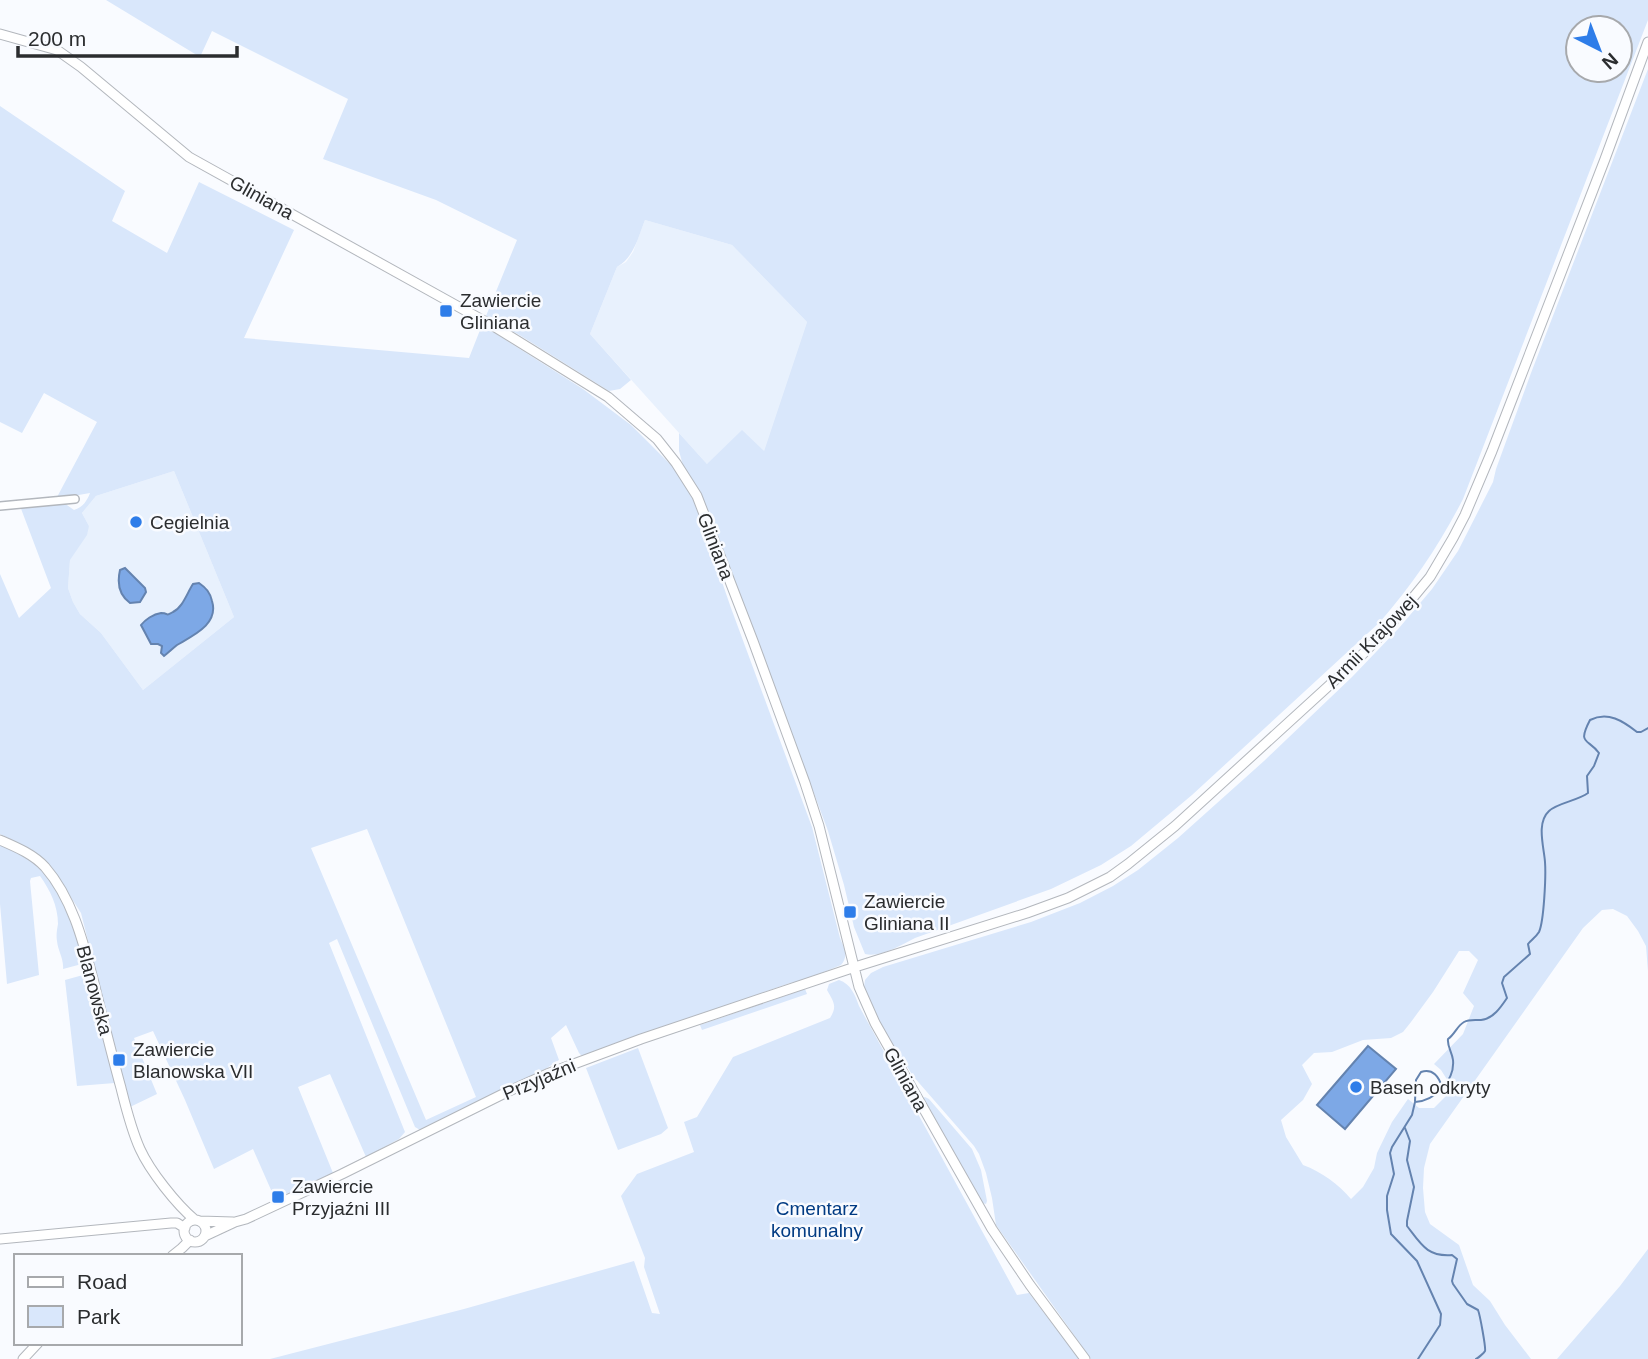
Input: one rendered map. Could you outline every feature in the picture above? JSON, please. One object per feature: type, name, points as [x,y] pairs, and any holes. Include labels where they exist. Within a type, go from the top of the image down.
[{"type":"street","name":"Gliniana","points":[[0,34],[57,50],[189,157],[495,327],[608,397],[657,439],[677,463],[697,496],[816,815],[859,987],[875,1024],[985,1217],[1030,1285],[1085,1359]]},
{"type":"street","name":"Armii Krajowej","points":[[855,967],[1027,913],[1068,898],[1110,877],[1196,808],[1357,660],[1402,612],[1430,577],[1465,515],[1562,272],[1648,42]]},
{"type":"street","points":[[0,506],[75,499]]},
{"type":"street","name":"Blanowska","points":[[0,840],[28,854],[44,867],[61,891],[84,943],[134,1133],[144,1157],[176,1202],[198,1220]]},
{"type":"street","name":"Przyjaźni","points":[[205,1236],[246,1219],[547,1074],[641,1039],[855,967]]},
{"type":"street","points":[[0,1239],[181,1226],[198,1220],[206,1229],[205,1236],[197,1241],[190,1240],[181,1226],[176,1202]]},
{"type":"street","name":"Przyjaźni","points":[[198,1220],[235,1222]]},
{"type":"street","points":[[174,1254],[190,1240]]},
{"type":"shaded area","points":[[645,220],[732,245],[807,322],[764,451],[707,464],[590,334],[617,267],[626,262],[633,252]]},
{"type":"shaded area","points":[[174,471],[234,617],[143,690],[101,633],[80,614],[73,602],[68,588],[70,559],[89,526],[82,513],[96,496]]},
{"type":"green space","points":[[106,0],[1648,0],[1648,20],[1634,56],[1634,14],[1564,14],[1564,84],[1623,84],[1463,499],[1425,563],[1392,608],[1192,795],[1131,846],[1101,865],[1051,889],[871,955],[865,954],[854,927],[828,831],[736,584],[710,519],[684,469],[679,451],[679,433],[707,464],[742,430],[764,451],[807,322],[732,245],[645,220],[631,252],[617,267],[590,334],[631,380],[620,389],[609,391],[486,316],[517,240],[436,200],[323,159],[348,99],[212,31],[200,57]]},
{"type":"green space","points":[[1648,69],[1648,971],[1646,946],[1627,916],[1613,909],[1602,910],[1583,928],[1430,1144],[1424,1168],[1425,1212],[1430,1224],[1459,1245],[1473,1285],[1490,1301],[1531,1359],[1091,1359],[996,1225],[992,1198],[979,1154],[913,1076],[878,1021],[864,987],[865,980],[871,973],[883,967],[1031,922],[1080,903],[1113,886],[1178,838],[1264,761],[1352,677],[1432,589],[1458,551],[1493,482],[1531,373]],"holes":[[[1459,951],[1469,951],[1478,960],[1463,993],[1474,1006],[1463,1034],[1434,1064],[1453,1089],[1434,1108],[1419,1108],[1408,1099],[1392,1122],[1377,1153],[1374,1168],[1363,1187],[1351,1199],[1329,1179],[1303,1165],[1286,1137],[1281,1120],[1303,1100],[1312,1084],[1302,1065],[1314,1053],[1332,1052],[1363,1040],[1391,1038],[1403,1032]]]},
{"type":"green space","points":[[0,106],[125,191],[112,221],[167,253],[199,182],[294,230],[244,338],[469,358],[482,325],[583,389],[631,425],[673,467],[694,501],[812,827],[845,952],[843,962],[802,981],[582,1056],[566,1025],[551,1038],[559,1060],[420,1130],[415,1127],[337,939],[329,943],[405,1132],[399,1139],[366,1157],[330,1074],[298,1087],[333,1173],[275,1199],[253,1149],[214,1169],[153,1031],[134,1038],[157,1094],[130,1107],[81,913],[54,871],[44,861],[24,846],[0,834],[0,574],[19,618],[51,588],[20,506],[64,503],[74,510],[88,499],[90,493],[56,499],[97,422],[44,393],[22,433],[0,422]],"holes":[[[174,471],[234,617],[143,690],[101,633],[80,614],[73,602],[68,588],[70,560],[87,535],[89,526],[82,513],[96,496]],[[367,829],[476,1097],[426,1120],[311,848]]]},
{"type":"green space","points":[[0,844],[35,864],[47,876],[65,908],[82,953],[83,959],[78,965],[63,969],[57,939],[58,917],[55,905],[40,876],[31,878],[39,975],[7,984],[0,904]]},
{"type":"green space","points":[[83,975],[87,979],[115,1083],[77,1086],[65,980]]},
{"type":"green space","name":"Cmentarz komunalny","points":[[839,980],[847,984],[854,994],[1017,1295],[1029,1293],[1079,1359],[270,1359],[464,1309],[634,1261],[652,1313],[660,1314],[644,1267],[645,1258],[621,1196],[637,1174],[694,1152],[684,1122],[697,1117],[733,1057],[830,1018],[834,1007],[827,990],[829,984]]},
{"type":"green space","points":[[805,989],[807,994],[702,1030],[700,1025]]},
{"type":"green space","points":[[638,1048],[668,1128],[661,1134],[618,1150],[586,1068]]},
{"type":"green space","points":[[925,1097],[972,1149],[981,1170],[986,1204],[982,1203],[924,1101]]},
{"type":"green space","points":[[1648,1249],[1648,1359],[1557,1359],[1620,1286]]},
{"type":"water","points":[[125,568],[145,588],[146,592],[140,602],[130,603],[121,592],[119,575],[120,570]]},
{"type":"water","points":[[199,583],[210,595],[212,616],[204,628],[164,656],[161,653],[162,646],[151,644],[141,625],[155,615],[168,615],[176,610],[193,584]]},
{"type":"water","name":"Basen odkryty","points":[[1368,1046],[1396,1069],[1345,1129],[1317,1105]]},
{"type":"waterway","points":[[1418,1359],[1440,1325],[1441,1314],[1417,1261],[1391,1234],[1387,1196],[1394,1174],[1390,1153],[1392,1147],[1412,1115],[1415,1102],[1436,1094],[1451,1075],[1453,1060],[1448,1039],[1464,1022],[1485,1019],[1496,1012],[1507,998],[1502,983],[1504,977],[1530,954],[1528,944],[1539,932],[1543,909],[1543,822],[1553,808],[1588,793],[1587,776],[1599,753],[1584,737],[1590,720],[1609,717],[1621,721],[1637,732],[1648,728]]},
{"type":"waterway","points":[[1415,1101],[1416,1080],[1421,1072],[1429,1071],[1435,1074],[1442,1087]]},
{"type":"waterway","points":[[1405,1128],[1410,1141],[1407,1160],[1414,1187],[1407,1226],[1425,1248],[1436,1254],[1452,1255],[1457,1259],[1452,1281],[1467,1304],[1478,1310],[1485,1344],[1485,1351],[1476,1359]]},
{"type":"place","name":"Zawiercie Gliniana","points":[[446,311]]},
{"type":"place","name":"Cegielnia","points":[[136,522]]},
{"type":"place","name":"Zawiercie Gliniana II","points":[[850,912]]},
{"type":"place","name":"Zawiercie Blanowska VII","points":[[119,1060]]},
{"type":"place","name":"Basen odkryty","points":[[1356,1087]]},
{"type":"place","name":"Zawiercie Przyjaźni III","points":[[278,1197]]}]
